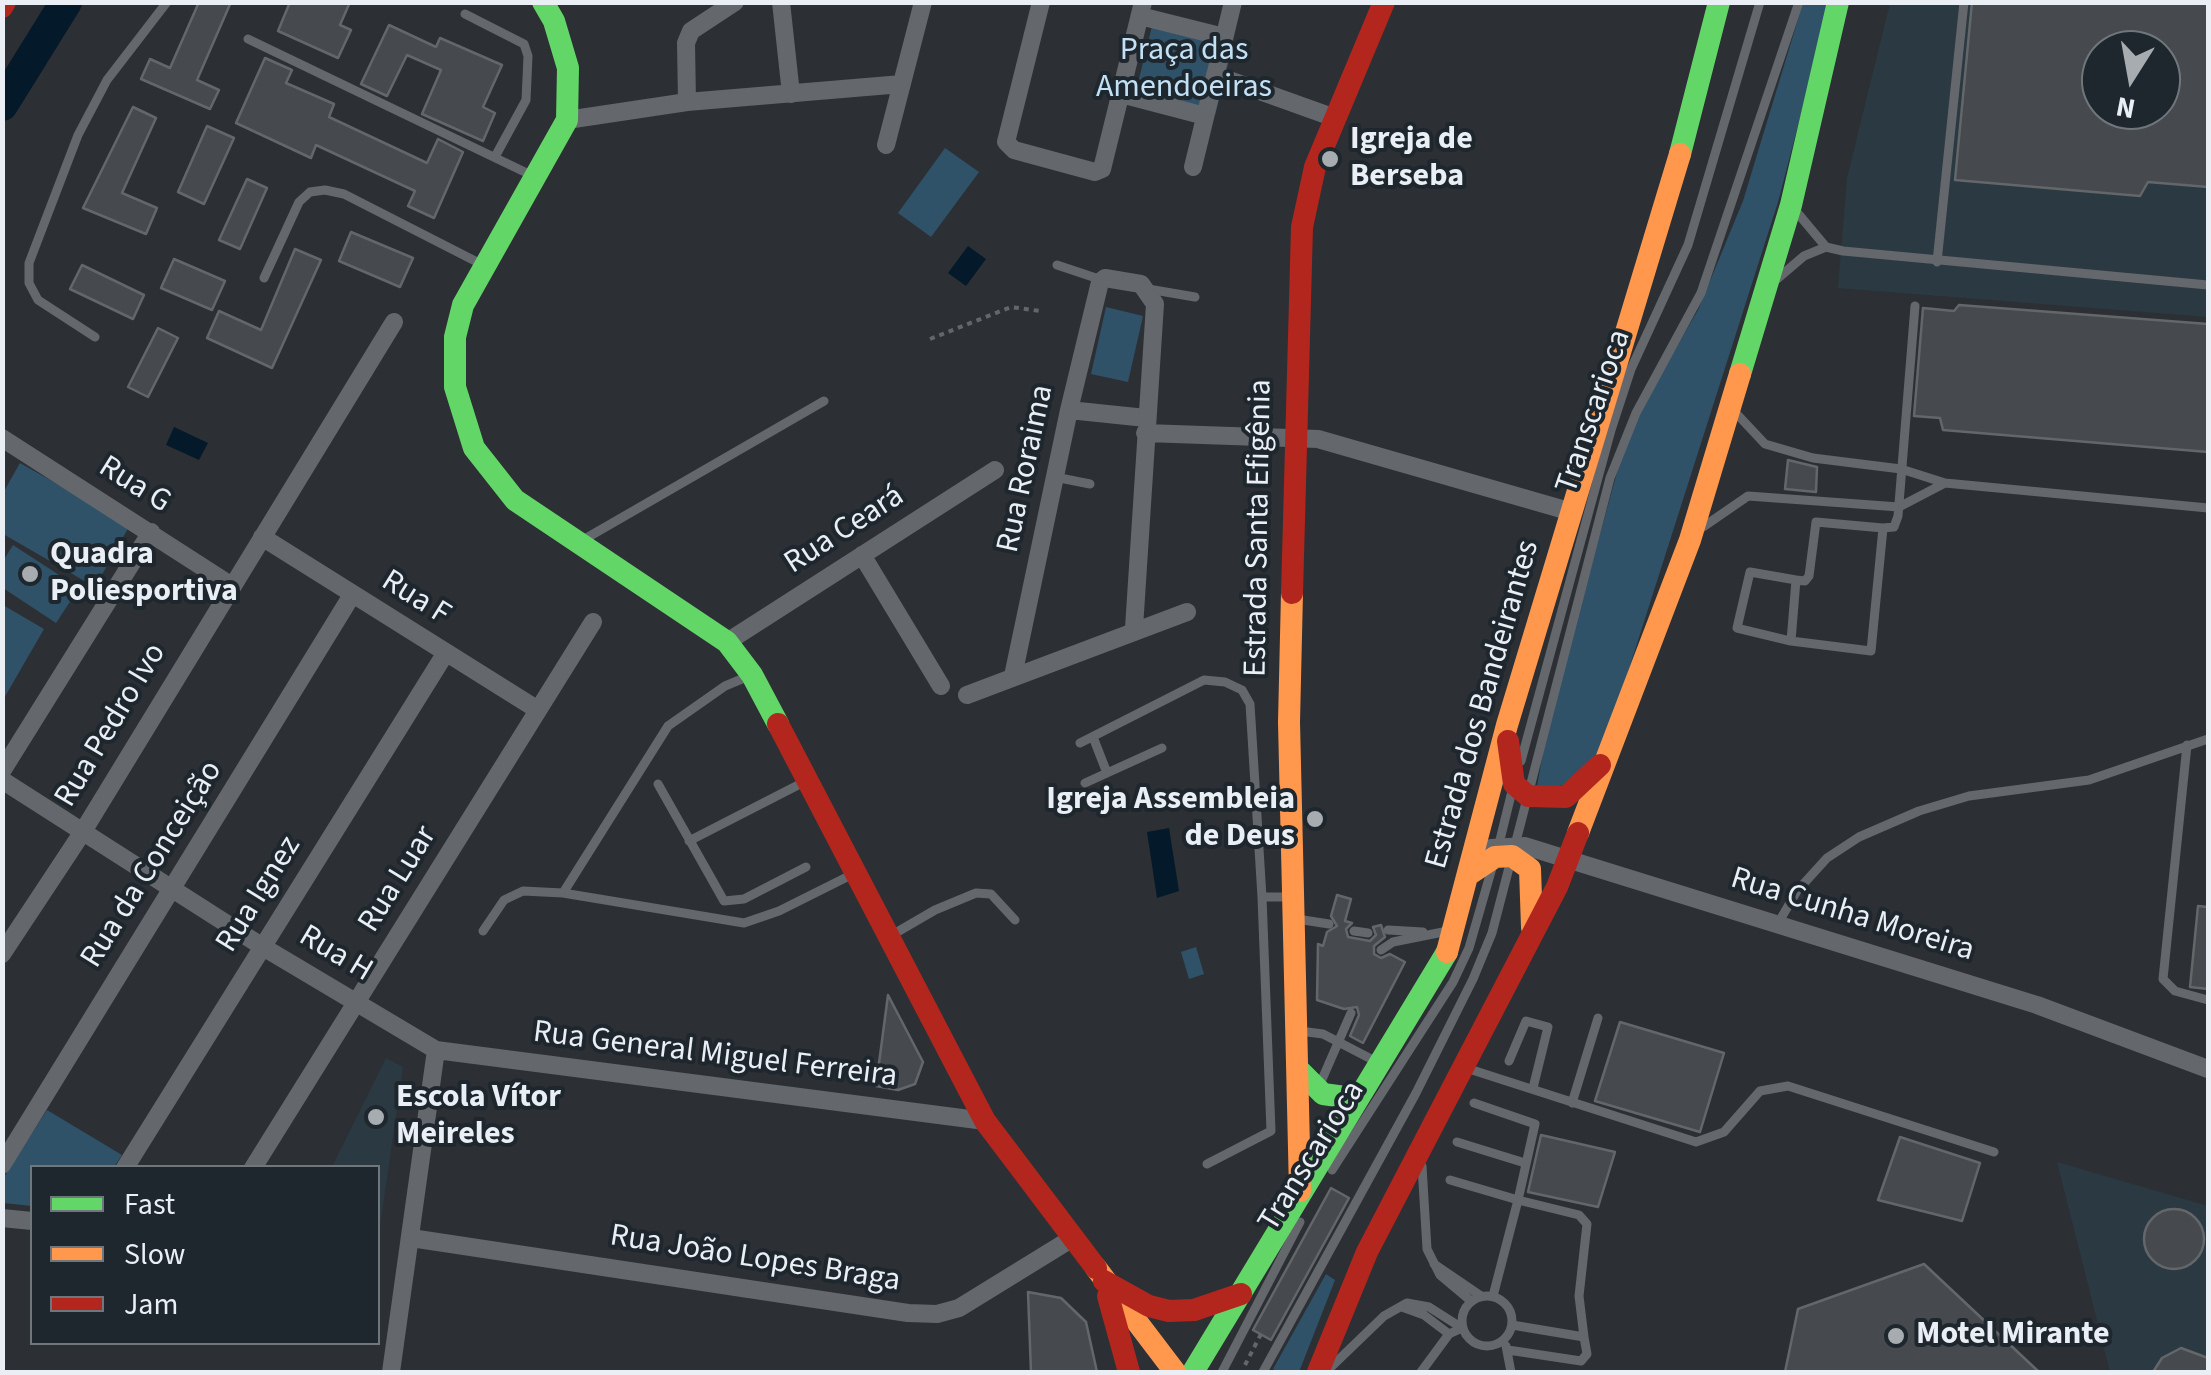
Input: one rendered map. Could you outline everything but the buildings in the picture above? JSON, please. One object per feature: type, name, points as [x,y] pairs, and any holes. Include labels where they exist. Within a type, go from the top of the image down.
[{"type":"main road","points":[[543,2],[554,21],[568,68],[567,120],[538,179],[482,265],[454,337],[458,406],[474,448],[515,500],[728,642],[752,675],[986,1121],[1071,1239],[1175,1372]]},
{"type":"main road","name":"Estrada Santa Efigênia","points":[[1305,1200],[1289,722],[1302,227],[1315,166],[1384,2]]},
{"type":"main road","name":"Estrada dos Bandeirantes","points":[[1193,1372],[1305,1200],[1362,1092],[1445,958],[1494,855],[1507,725],[1677,165],[1719,2]]},
{"type":"main road","points":[[1318,1372],[1366,1252],[1569,860],[1690,540],[1792,205],[1838,2]]},
{"type":"main road","points":[[1507,725],[1521,790],[1550,800],[1566,796],[1606,760]]},
{"type":"main road","points":[[1494,855],[1530,869],[1532,934]]},
{"type":"main road","points":[[1300,1070],[1317,1090],[1336,1098],[1362,1092]]},
{"type":"main road","points":[[1104,1282],[1149,1306],[1170,1311],[1194,1310],[1241,1294]]},
{"type":"main road","points":[[1104,1282],[1130,1372]]},
{"type":"street","points":[[687,102],[686,42],[691,31],[735,2]]},
{"type":"street","points":[[781,2],[791,94]]},
{"type":"street","points":[[886,145],[924,2]]},
{"type":"street","points":[[1041,2],[1008,146],[1100,171],[1142,9],[1224,36]]},
{"type":"street","points":[[1194,167],[1233,2]]},
{"type":"street","points":[[1215,74],[1335,118]]},
{"type":"street","points":[[567,120],[687,102],[902,84]]},
{"type":"street","points":[[1122,94],[1205,116]]},
{"type":"street","points":[[1104,278],[1148,288],[1155,304],[1134,628]]},
{"type":"street","name":"Rua Roraima","points":[[1014,676],[1069,410],[1104,278]]},
{"type":"street","name":"Rua Pedro Ivo","points":[[2,954],[82,833],[394,322]]},
{"type":"street","points":[[1069,410],[1146,425],[1318,439],[1572,512]]},
{"type":"street","name":"Rua G","points":[[2,438],[232,586]]},
{"type":"street","name":"Rua Ceará","points":[[728,642],[995,470]]},
{"type":"street","points":[[2,771],[151,532]]},
{"type":"street","name":"Rua F","points":[[262,537],[538,710]]},
{"type":"street","points":[[862,555],[941,686]]},
{"type":"street","name":"Rua da Conceição","points":[[2,1165],[174,891],[352,595]]},
{"type":"street","points":[[967,694],[1134,628],[1187,612]]},
{"type":"street","name":"Rua Luar","points":[[255,1165],[593,622]]},
{"type":"street","name":"Rua Ignez","points":[[127,1165],[445,654]]},
{"type":"street","name":"Rua H","points":[[2,780],[263,947],[436,1050]]},
{"type":"street","name":"Rua Cunha Moreira","points":[[1494,855],[1569,860],[2037,1005],[2208,1069]]},
{"type":"street","points":[[391,1372],[436,1050]]},
{"type":"street","name":"Rua General Miguel Ferreira","points":[[436,1050],[986,1121]]},
{"type":"street","points":[[2,1218],[30,1221]]},
{"type":"street","name":"Rua João Lopes Braga","points":[[411,1238],[908,1314],[959,1308],[1071,1239]]},
{"type":"lane","points":[[95,337],[38,300],[29,283],[29,263],[51,199],[100,94],[167,2]]},
{"type":"lane","name":"Transcarioca","points":[[1262,1372],[1416,1094],[1492,933],[1494,855],[1521,790],[1611,430],[1631,368],[1688,245],[1760,2]]},
{"type":"lane","name":"Transcarioca","points":[[1326,1178],[1454,982],[1469,948],[1494,855],[1521,790],[1610,478],[1636,413],[1701,293],[1799,2]]},
{"type":"lane","points":[[1936,262],[1964,2]]},
{"type":"lane","points":[[466,14],[524,44],[528,56],[526,100],[496,155]]},
{"type":"lane","points":[[248,39],[496,155],[538,179]]},
{"type":"lane","points":[[264,278],[299,202],[310,192],[325,190],[344,194],[482,265]]},
{"type":"lane","points":[[1792,205],[1826,247]]},
{"type":"lane","points":[[1764,291],[1795,262],[1826,247],[1936,262],[2208,285]]},
{"type":"lane","points":[[1057,265],[1104,278]]},
{"type":"lane","points":[[1148,288],[1195,296]]},
{"type":"lane","points":[[1883,528],[1871,651],[1791,642],[1737,628],[1750,572],[1796,580],[1809,576],[1816,522],[1894,527],[1899,507],[1915,306]]},
{"type":"lane","points":[[576,544],[824,401]]},
{"type":"lane","points":[[1730,404],[1742,424],[1766,444],[1813,458],[1901,469],[1944,483],[2208,508]]},
{"type":"lane","points":[[1055,476],[1090,484]]},
{"type":"lane","points":[[1690,540],[1714,516],[1748,496],[1899,507],[1944,483]]},
{"type":"lane","points":[[1791,642],[1796,580]]},
{"type":"lane","points":[[563,893],[668,726],[726,686],[752,675]]},
{"type":"lane","points":[[1080,743],[1204,680],[1225,682],[1242,690],[1250,704],[1270,1131],[1207,1164]]},
{"type":"lane","points":[[1092,737],[1107,773]]},
{"type":"lane","points":[[1776,925],[1797,891],[1828,858],[1874,830],[1969,796],[2089,780],[2208,738]]},
{"type":"lane","points":[[2186,745],[2163,979],[2175,991],[2208,1000]]},
{"type":"lane","points":[[1085,784],[1162,748]]},
{"type":"lane","points":[[689,840],[808,780]]},
{"type":"lane","points":[[658,784],[724,900],[744,900],[806,867]]},
{"type":"lane","points":[[484,931],[512,894],[563,893],[744,923],[779,912],[856,873]]},
{"type":"lane","points":[[889,937],[935,910],[976,893],[991,894],[1015,920]]},
{"type":"lane","points":[[1262,897],[1329,924]]},
{"type":"lane","points":[[1388,930],[1431,933]]},
{"type":"lane","points":[[1382,950],[1393,942],[1456,930]]},
{"type":"lane","points":[[1354,931],[1368,932]]},
{"type":"lane","points":[[1317,1090],[1350,1013]]},
{"type":"lane","points":[[1572,1103],[1598,1018]]},
{"type":"lane","points":[[1509,1061],[1526,1021],[1545,1025],[1549,1031],[1532,1088]]},
{"type":"lane","points":[[1298,1030],[1338,1041],[1380,1064]]},
{"type":"lane","points":[[1463,1067],[1696,1142],[1724,1132],[1760,1091],[1788,1086],[1994,1152]]},
{"type":"lane","points":[[1474,1103],[1535,1124],[1493,1296]]},
{"type":"lane","points":[[1457,1142],[1525,1163]]},
{"type":"lane","points":[[1421,1146],[1426,1250],[1433,1263],[1476,1298],[1493,1296],[1508,1307],[1512,1326],[1506,1345],[1511,1372]]},
{"type":"lane","points":[[1326,1372],[1399,1306],[1417,1302],[1462,1328],[1480,1345],[1506,1345],[1582,1361],[1586,1354],[1580,1296],[1585,1218],[1450,1180]]},
{"type":"lane","name":"Transcarioca","points":[[1222,1372],[1305,1200]]},
{"type":"lane","points":[[1462,1328],[1461,1318],[1476,1298]]},
{"type":"lane","points":[[1399,1306],[1424,1315],[1449,1334]]},
{"type":"lane","points":[[1512,1326],[1584,1337]]},
{"type":"lane","points":[[1421,1372],[1449,1334],[1462,1328]]},
{"type":"path","points":[[930,338],[1011,306],[1040,311]]},
{"type":"path","points":[[1244,1365],[1261,1334]]},
{"type":"shaded area","points":[[1890,3],[2208,3],[2208,317],[1838,288],[1847,178]]},
{"type":"shaded area","points":[[968,246],[986,259],[966,286],[948,273]]},
{"type":"shaded area","points":[[174,427],[208,443],[199,460],[166,445]]},
{"type":"shaded area","points":[[1169,828],[1179,891],[1157,898],[1147,832]]},
{"type":"shaded area","name":"Escola Vítor Meireles","points":[[386,1058],[403,1067],[380,1226],[380,1165],[333,1165]]},
{"type":"shaded area","points":[[2057,1162],[2208,1206],[2208,1372],[2110,1372]]},
{"type":"green space","points":[[1803,3],[1830,3],[1778,202],[1604,747],[1591,778],[1536,792],[1548,725],[1619,465],[1644,403],[1698,310],[1743,201]]},
{"type":"green space","name":"Praça das Amendoeiras","points":[[1152,26],[1233,45],[1215,115],[1135,95]]},
{"type":"green space","points":[[945,148],[979,172],[931,237],[898,213]]},
{"type":"green space","points":[[1106,307],[1143,316],[1128,382],[1091,374]]},
{"type":"green space","points":[[20,463],[130,525],[95,587],[3,534],[3,493]]},
{"type":"green space","name":"Quadra Poliesportiva","points":[[13,545],[79,588],[56,623],[3,588],[3,561]]},
{"type":"green space","points":[[3,605],[44,629],[3,700]]},
{"type":"green space","points":[[1196,947],[1204,974],[1189,979],[1181,952]]},
{"type":"green space","points":[[47,1110],[122,1155],[115,1165],[30,1165],[30,1206],[3,1203],[2,1180]]},
{"type":"green space","points":[[1326,1274],[1335,1280],[1299,1372],[1278,1372],[1273,1369]]},
{"type":"waterway","points":[[2,105],[66,2]]},
{"type":"traffic: fast","points":[[543,2],[554,21],[568,68],[567,120],[463,305],[455,337],[455,387],[474,448],[515,500],[727,642],[752,675],[778,724]]},
{"type":"traffic: fast","points":[[1680,154],[1719,2]]},
{"type":"traffic: fast","points":[[1740,374],[1791,205],[1838,2]]},
{"type":"traffic: fast","points":[[1193,1372],[1447,952]]},
{"type":"traffic: fast","points":[[1299,1070],[1323,1094],[1345,1097],[1362,1092]]},
{"type":"traffic: slow","points":[[1447,952],[1507,725],[1680,154]]},
{"type":"traffic: slow","points":[[1578,833],[1690,540],[1740,374]]},
{"type":"traffic: slow","points":[[1292,593],[1289,722],[1300,1191]]},
{"type":"traffic: slow","points":[[1468,875],[1495,857],[1512,856],[1530,869],[1532,927]]},
{"type":"traffic: slow","points":[[1096,1268],[1175,1372]]},
{"type":"traffic: jam","points":[[2,7],[5,2]]},
{"type":"traffic: jam","points":[[1292,593],[1302,227],[1315,167],[1384,2]]},
{"type":"traffic: jam","points":[[778,724],[985,1121],[1096,1268]]},
{"type":"traffic: jam","points":[[1508,741],[1514,784],[1528,796],[1566,797],[1600,765]]},
{"type":"traffic: jam","points":[[1318,1372],[1367,1252],[1557,887],[1578,833]]},
{"type":"traffic: jam","points":[[1104,1281],[1149,1306],[1169,1311],[1194,1310],[1241,1294]]},
{"type":"traffic: jam","points":[[1108,1296],[1129,1372]]},
{"type":"place","name":"Igreja de Berseba","points":[[1330,159]]},
{"type":"place","name":"Quadra Poliesportiva","points":[[30,574]]},
{"type":"place","name":"Igreja Assembleia de Deus","points":[[1315,819]]},
{"type":"place","name":"Escola Vítor Meireles","points":[[376,1117]]},
{"type":"place","name":"Motel Mirante","points":[[1896,1336]]}]
